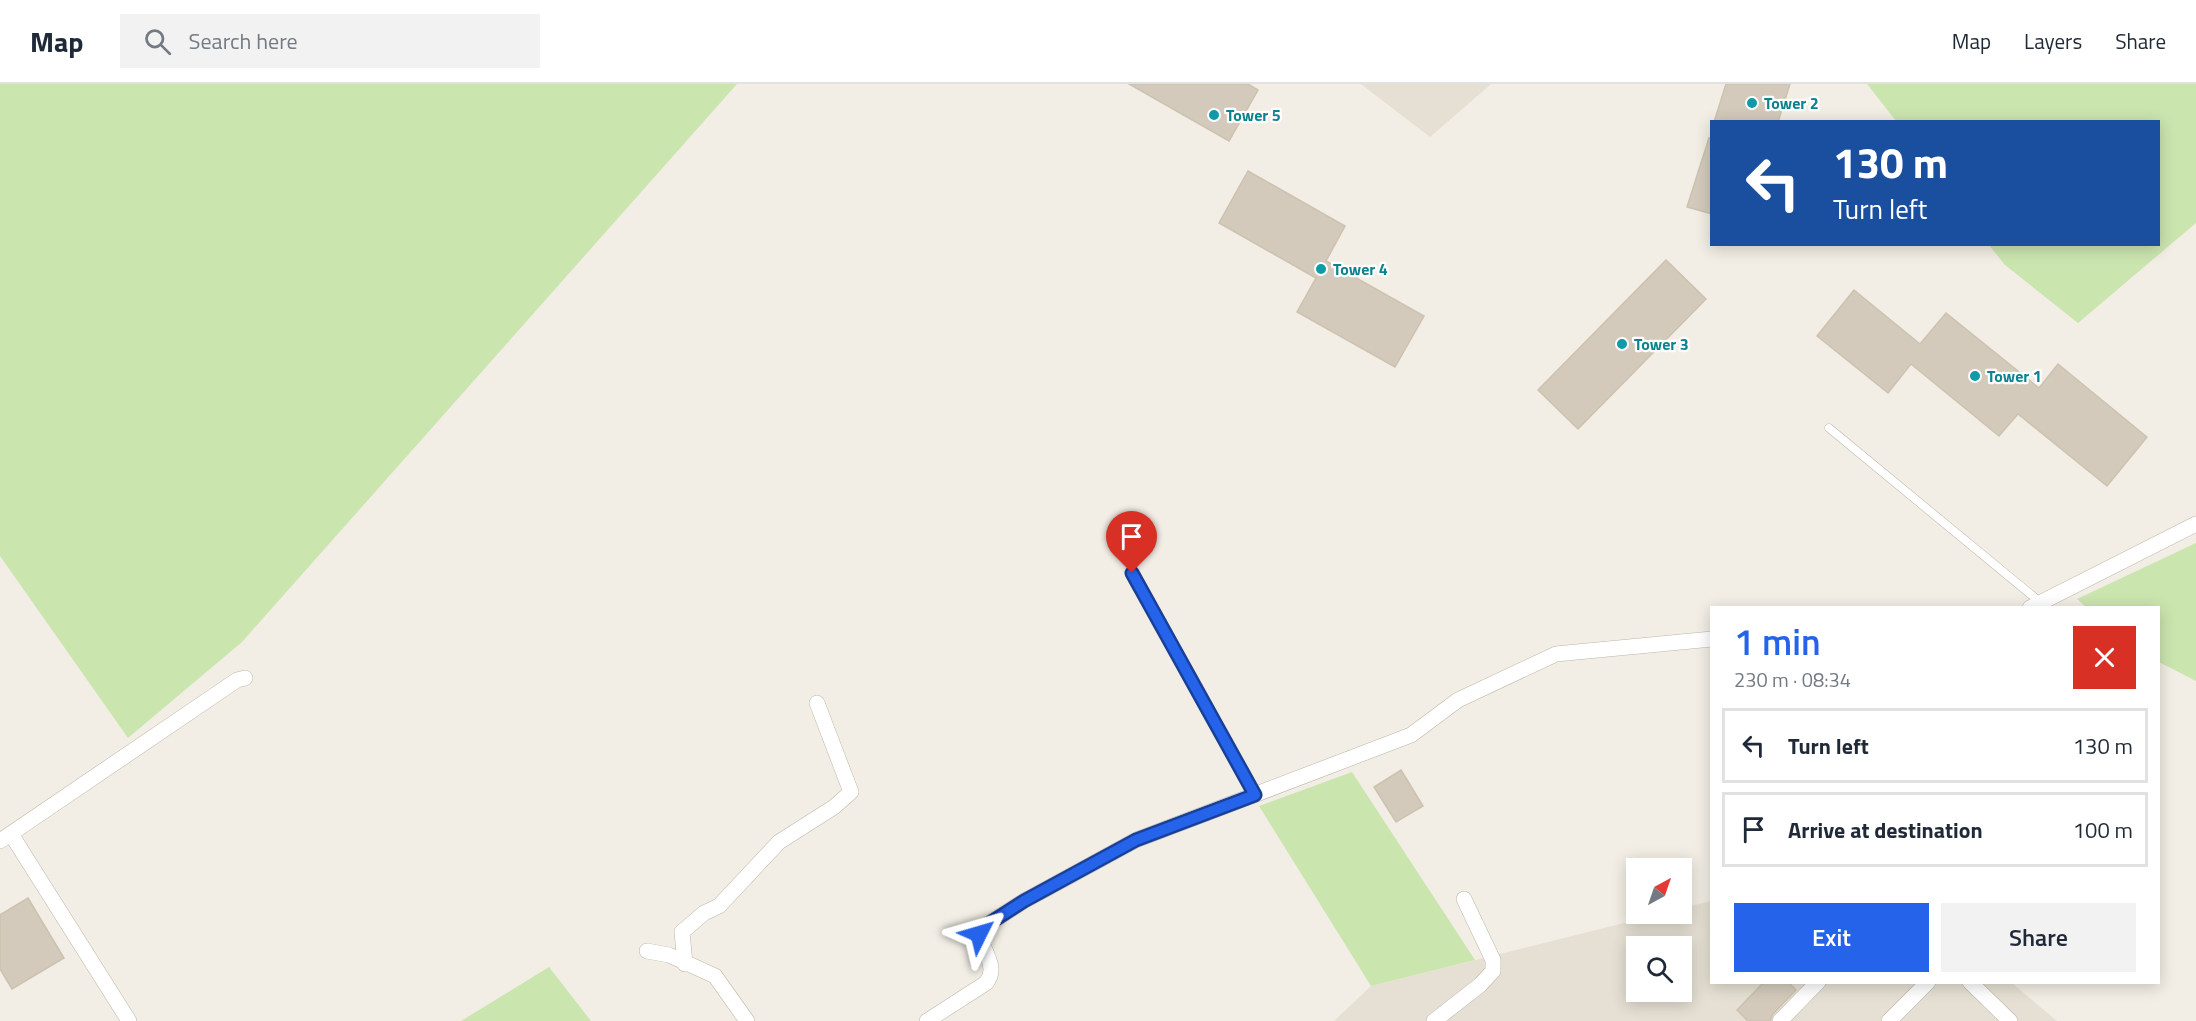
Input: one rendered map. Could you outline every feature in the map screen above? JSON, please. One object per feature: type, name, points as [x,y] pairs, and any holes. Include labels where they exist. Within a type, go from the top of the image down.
[{"type":"street","points":[[2035,605],[2196,524]]},
{"type":"street","points":[[927,1021],[991,977],[993,970],[979,934],[982,928],[1024,901],[1136,840],[1353,755],[1412,735],[1458,700],[1556,654],[1710,639]]},
{"type":"street","points":[[129,1021],[5,838],[237,680],[245,678]]},
{"type":"street","points":[[685,964],[682,932],[704,913],[718,906],[779,842],[834,807],[851,792],[817,703]]},
{"type":"street","points":[[1434,1021],[1480,985],[1493,971],[1493,960],[1464,898]]},
{"type":"street","points":[[647,951],[669,955],[715,976],[747,1021]]},
{"type":"street","points":[[1780,1021],[1816,984]]},
{"type":"street","points":[[1889,1021],[1926,984]]},
{"type":"street","points":[[1972,984],[2010,1021]]},
{"type":"lane","points":[[1828,428],[2035,605]]},
{"type":"lane","points":[[1132,573],[1255,795]]},
{"type":"shaded area","points":[[1361,84],[1491,84],[1430,137]]},
{"type":"shaded area","points":[[1710,901],[1710,984],[2013,984],[2057,1021],[1334,1021],[1371,986],[1626,922],[1692,924],[1692,906]]},
{"type":"green space","points":[[0,84],[737,84],[242,642],[128,738],[0,556]]},
{"type":"green space","points":[[1867,84],[2196,84],[2196,223],[2078,323],[2005,265],[1990,246],[2160,246],[2160,120],[1895,120]]},
{"type":"green space","points":[[2196,543],[2196,681],[2160,663],[2160,606],[2085,606],[2077,599]]},
{"type":"green space","points":[[1352,772],[1475,960],[1371,986],[1259,806]]},
{"type":"green space","points":[[549,967],[591,1021],[461,1021]]},
{"type":"building","name":"Tower 5","points":[[1129,84],[1248,84],[1258,90],[1229,141]]},
{"type":"building","name":"Tower 2","points":[[1726,84],[1790,84],[1779,120],[1715,120]]},
{"type":"building","points":[[1709,138],[1710,138],[1710,213],[1687,207]]},
{"type":"building","name":"Tower 4","points":[[1248,171],[1345,226],[1326,261],[1424,316],[1395,367],[1297,312],[1316,278],[1219,223]]},
{"type":"building","name":"Tower 3","points":[[1666,260],[1706,299],[1578,429],[1538,390]]},
{"type":"building","name":"Tower 1","points":[[1854,290],[1920,344],[1946,313],[2039,388],[2058,364],[2147,437],[2107,486],[2018,414],[1999,436],[1911,364],[1888,393],[1817,336]]},
{"type":"building","points":[[1401,770],[1423,806],[1396,822],[1374,787]]},
{"type":"building","points":[[28,898],[64,958],[12,989],[0,969],[0,915]]},
{"type":"building","points":[[1762,984],[1790,984],[1796,990],[1773,1014],[1770,1021],[1748,1021],[1737,1010]]},
{"type":"place","name":"Tower 2","points":[[1752,103]]},
{"type":"place","name":"Tower 5","points":[[1214,115]]},
{"type":"place","name":"Tower 4","points":[[1321,269]]},
{"type":"place","name":"Tower 3","points":[[1622,344]]},
{"type":"place","name":"Tower 1","points":[[1975,376]]},
{"type":"route","points":[[979,934],[982,928],[1024,901],[1136,840],[1255,795],[1132,573]]}]
